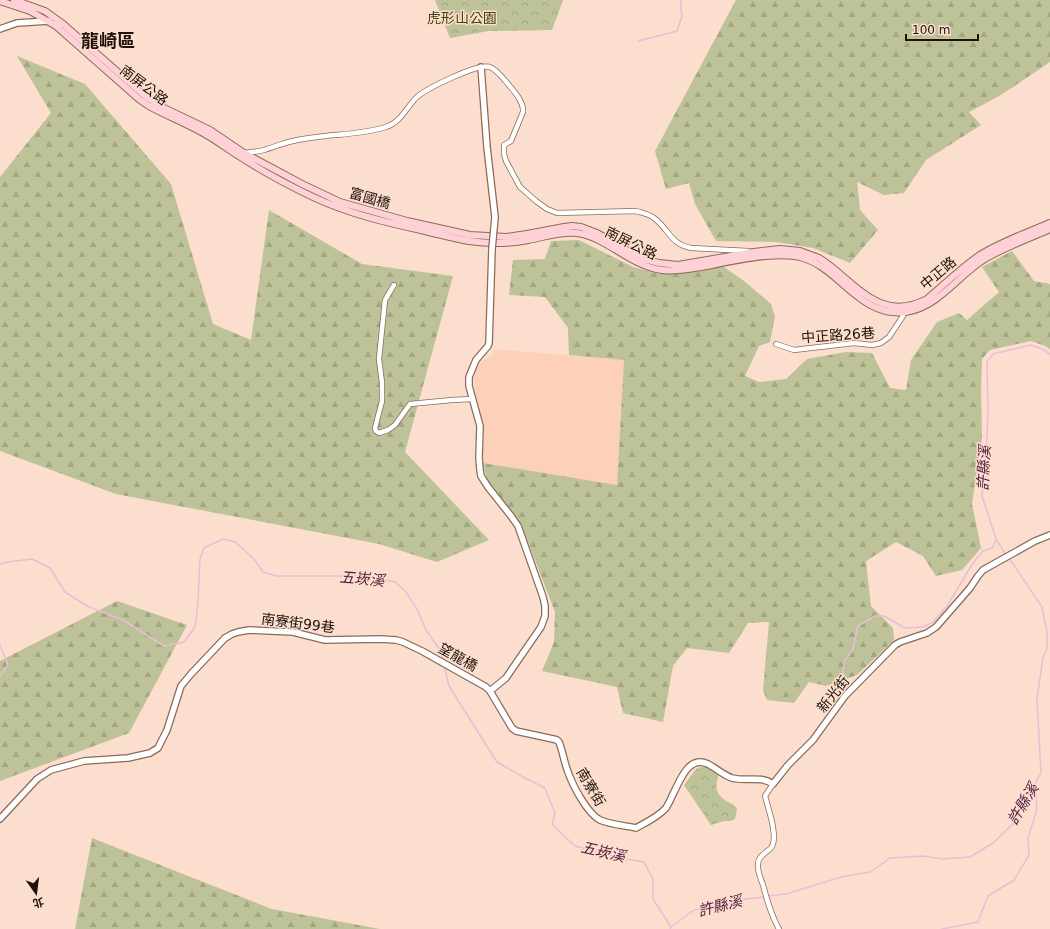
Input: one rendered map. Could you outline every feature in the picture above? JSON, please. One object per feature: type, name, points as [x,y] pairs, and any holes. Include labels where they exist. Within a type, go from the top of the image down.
[{"type":"main road","name":"南屏公路","points":[[14,0],[45,11],[52,19]]},
{"type":"main road","name":"南屏公路","points":[[0,1],[63,24],[145,96],[162,107],[217,134],[241,154],[260,164]]},
{"type":"main road","name":"富國橋","points":[[260,164],[340,202],[407,221],[481,239]]},
{"type":"main road","name":"中正路","points":[[771,255],[791,255],[800,257],[820,266],[871,306],[892,312],[927,299],[967,264],[986,252],[1050,223]]},
{"type":"main road","name":"南屏公路","points":[[481,239],[527,234],[572,226],[581,227],[597,233],[641,258],[659,263],[678,265],[754,252]]},
{"type":"main road","name":"中正路","points":[[754,252],[789,249],[808,253],[826,262],[864,294],[878,302],[903,309],[913,310],[931,303],[971,268],[990,256],[1050,229]]},
{"type":"main road","name":"南屏公路","points":[[481,239],[495,244],[564,233],[579,233],[595,238],[638,263],[655,269],[668,270],[686,269],[771,255]]},
{"type":"street","points":[[0,29],[17,23],[52,19]]},
{"type":"street","points":[[241,154],[263,150],[294,140],[367,132],[388,126],[399,119],[415,99],[425,91],[457,75],[482,67],[488,67],[494,69],[508,84],[521,103],[523,112],[511,141],[504,145],[504,154],[506,162],[520,187],[536,202],[557,212],[636,211],[654,218],[676,242],[684,246],[691,248],[754,252],[771,255]]},
{"type":"street","points":[[482,67],[487,147],[495,217],[492,249],[490,343],[476,360],[470,372],[469,386],[480,426],[479,464],[481,476],[518,526],[543,596],[545,606],[545,616],[541,627],[506,678],[490,690]]},
{"type":"street","points":[[394,285],[386,300],[379,359],[382,383],[382,401],[375,428],[376,431],[379,433],[388,430],[395,425],[410,404],[472,399]]},
{"type":"street","name":"中正路26巷","points":[[776,344],[794,350],[854,343],[881,343],[889,337],[903,316],[903,309]]},
{"type":"street","name":"新光街","points":[[779,929],[770,909],[759,873],[758,863],[760,857],[771,848],[774,841],[772,820],[765,796],[788,765],[814,740],[844,696],[894,645],[927,633],[936,627],[970,588],[983,570],[1050,535]]},
{"type":"street","name":"南寮街99巷","points":[[0,819],[37,779],[51,770],[84,761],[128,758],[150,753],[158,748],[167,730],[181,686],[225,638],[232,634],[249,630],[283,631],[325,640],[389,639],[403,642],[422,651]]},
{"type":"street","name":"望龍橋","points":[[422,651],[490,690]]},
{"type":"street","name":"南寮街","points":[[490,690],[512,728],[516,731],[557,740],[559,742],[570,779],[588,809],[593,815],[601,820],[636,828],[659,816],[666,808],[687,769],[698,762],[709,764],[731,778],[743,780],[767,780],[774,784]]},
{"type":"shaded area","points":[[494,349],[624,360],[617,485],[483,463],[484,433],[474,385],[475,370],[483,360],[492,356]]},
{"type":"green space","name":"虎形山公園","points":[[435,0],[563,0],[552,30],[489,31],[450,38]]},
{"type":"green space","points":[[736,0],[1050,0],[1050,62],[1001,95],[969,112],[981,125],[926,160],[904,193],[884,195],[857,182],[860,210],[878,230],[850,263],[813,248],[776,242],[716,241],[695,204],[689,183],[666,189],[655,151]]},
{"type":"green space","points":[[17,56],[85,84],[171,184],[213,324],[251,340],[269,210],[362,264],[453,276],[405,452],[489,540],[437,562],[379,544],[116,494],[0,451],[0,177],[51,113]]},
{"type":"green space","points":[[579,240],[633,267],[659,274],[686,273],[724,267],[744,281],[771,304],[775,316],[770,342],[759,346],[745,376],[759,382],[786,379],[807,359],[846,352],[872,353],[890,388],[906,390],[911,360],[937,322],[959,313],[967,320],[999,292],[982,267],[1012,251],[1034,281],[1050,284],[1050,349],[1031,341],[990,350],[982,359],[982,438],[972,504],[981,548],[962,570],[936,576],[923,556],[896,542],[866,561],[871,606],[893,628],[894,640],[857,675],[826,686],[809,682],[794,703],[767,700],[763,690],[769,622],[748,623],[729,653],[687,648],[673,666],[663,722],[623,713],[617,687],[542,671],[554,642],[555,612],[521,524],[487,479],[483,463],[617,485],[624,360],[569,355],[568,328],[545,297],[509,295],[513,260],[545,259],[551,241]]},
{"type":"green space","points":[[117,601],[187,625],[129,733],[0,781],[0,661]]},
{"type":"green space","points":[[704,766],[712,768],[719,773],[717,783],[718,794],[737,809],[735,819],[711,825],[684,785],[696,769]]},
{"type":"green space","points":[[92,838],[272,909],[380,929],[75,929]]},
{"type":"waterway","points":[[638,41],[677,31],[682,16],[681,0]]},
{"type":"waterway","name":"許縣溪","points":[[1006,555],[996,539],[982,496],[988,413],[987,362],[993,354],[1031,345],[1050,354]]},
{"type":"waterway","name":"五崁溪","points":[[0,564],[32,559],[50,568],[65,592],[87,606],[123,620],[164,646],[184,642],[195,627],[198,603],[200,559],[204,548],[223,539],[235,542],[254,559],[263,572],[276,576],[367,576],[395,582],[406,592],[417,609],[426,630],[440,650],[443,660]]},
{"type":"waterway","points":[[844,682],[843,669],[845,661],[853,649],[858,626],[875,616],[884,616],[905,628],[923,627],[933,622],[947,606],[973,563],[983,551],[992,548],[996,540]]},
{"type":"waterway","name":"許縣溪","points":[[768,896],[786,894],[841,877],[870,872],[890,858],[923,856],[943,859],[970,857],[993,843],[1014,823],[1041,773],[1037,699],[1043,657],[1047,649],[1047,632],[1042,607],[1009,558]]},
{"type":"waterway","name":"五崁溪","points":[[0,645],[8,665],[0,676]]},
{"type":"waterway","name":"五崁溪","points":[[444,666],[449,686],[497,762],[545,788],[555,813],[552,824],[575,846],[620,858],[644,862],[653,879],[653,899],[671,927]]},
{"type":"waterway","points":[[942,929],[978,922],[988,896],[1014,880],[1029,855],[1028,838],[1037,809],[1035,785]]},
{"type":"waterway","name":"許縣溪","points":[[670,929],[694,910],[745,899],[764,897]]},
{"type":"district","name":"龍崎區","points":[[108,40]]}]
